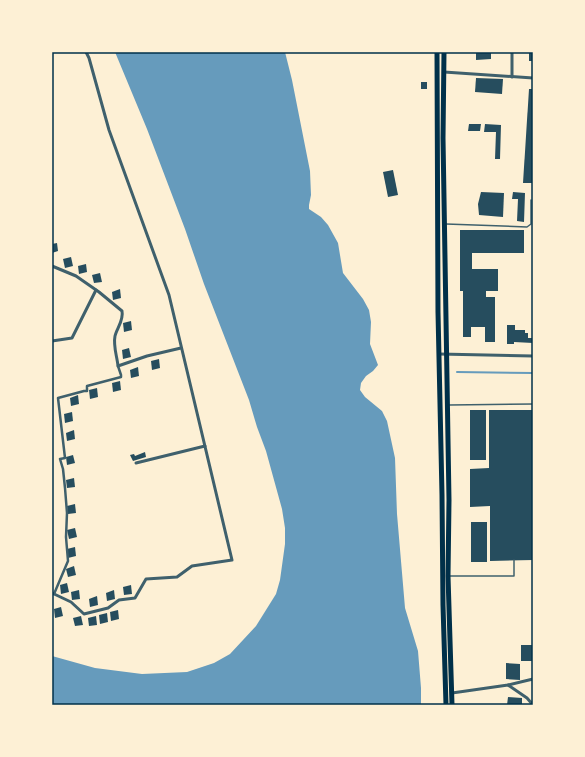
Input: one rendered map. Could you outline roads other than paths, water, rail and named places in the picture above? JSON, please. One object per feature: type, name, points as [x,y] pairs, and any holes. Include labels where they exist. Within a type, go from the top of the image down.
[{"type":"highway","points":[[437,52],[442,576],[446,705]]},
{"type":"highway","points":[[444,52],[449,500],[448,576],[452,705]]},
{"type":"highway","points":[[442,576],[448,576]]},
{"type":"highway","points":[[445,694],[452,693]]},
{"type":"street","points":[[52,266],[76,276],[122,311],[123,315],[115,336],[114,344],[121,377],[87,386],[87,390],[58,398],[65,458],[60,459],[63,469],[67,513],[66,537],[68,561],[53,593],[71,602],[84,614],[108,608],[119,600],[135,598],[146,579],[177,577],[192,566],[232,560],[168,296],[109,130],[86,52]]},
{"type":"street","points":[[512,52],[512,77]]},
{"type":"street","points":[[444,72],[533,78]]},
{"type":"street","points":[[52,341],[72,338],[96,290]]},
{"type":"street","points":[[118,366],[147,356],[181,348]]},
{"type":"street","points":[[439,354],[533,356]]},
{"type":"street","points":[[136,463],[205,446]]},
{"type":"street","points":[[452,693],[533,679]]},
{"type":"street","points":[[508,684],[527,698],[533,705]]},
{"type":"lane","points":[[445,224],[527,227],[531,224],[531,200]]},
{"type":"lane","points":[[447,405],[533,404]]},
{"type":"lane","points":[[448,576],[514,576],[514,560]]},
{"type":"water","points":[[115,52],[285,52],[310,171],[311,195],[309,209],[321,217],[328,225],[338,243],[343,273],[363,299],[369,310],[371,322],[370,344],[378,365],[366,376],[361,383],[360,390],[365,397],[382,411],[387,421],[395,458],[397,514],[405,608],[418,651],[421,705],[52,705],[52,656],[95,668],[142,674],[187,672],[214,663],[230,654],[256,626],[276,594],[280,580],[285,544],[285,528],[282,509],[266,451],[249,400],[204,284],[147,129]]},
{"type":"waterway","points":[[457,372],[533,373]]}]
